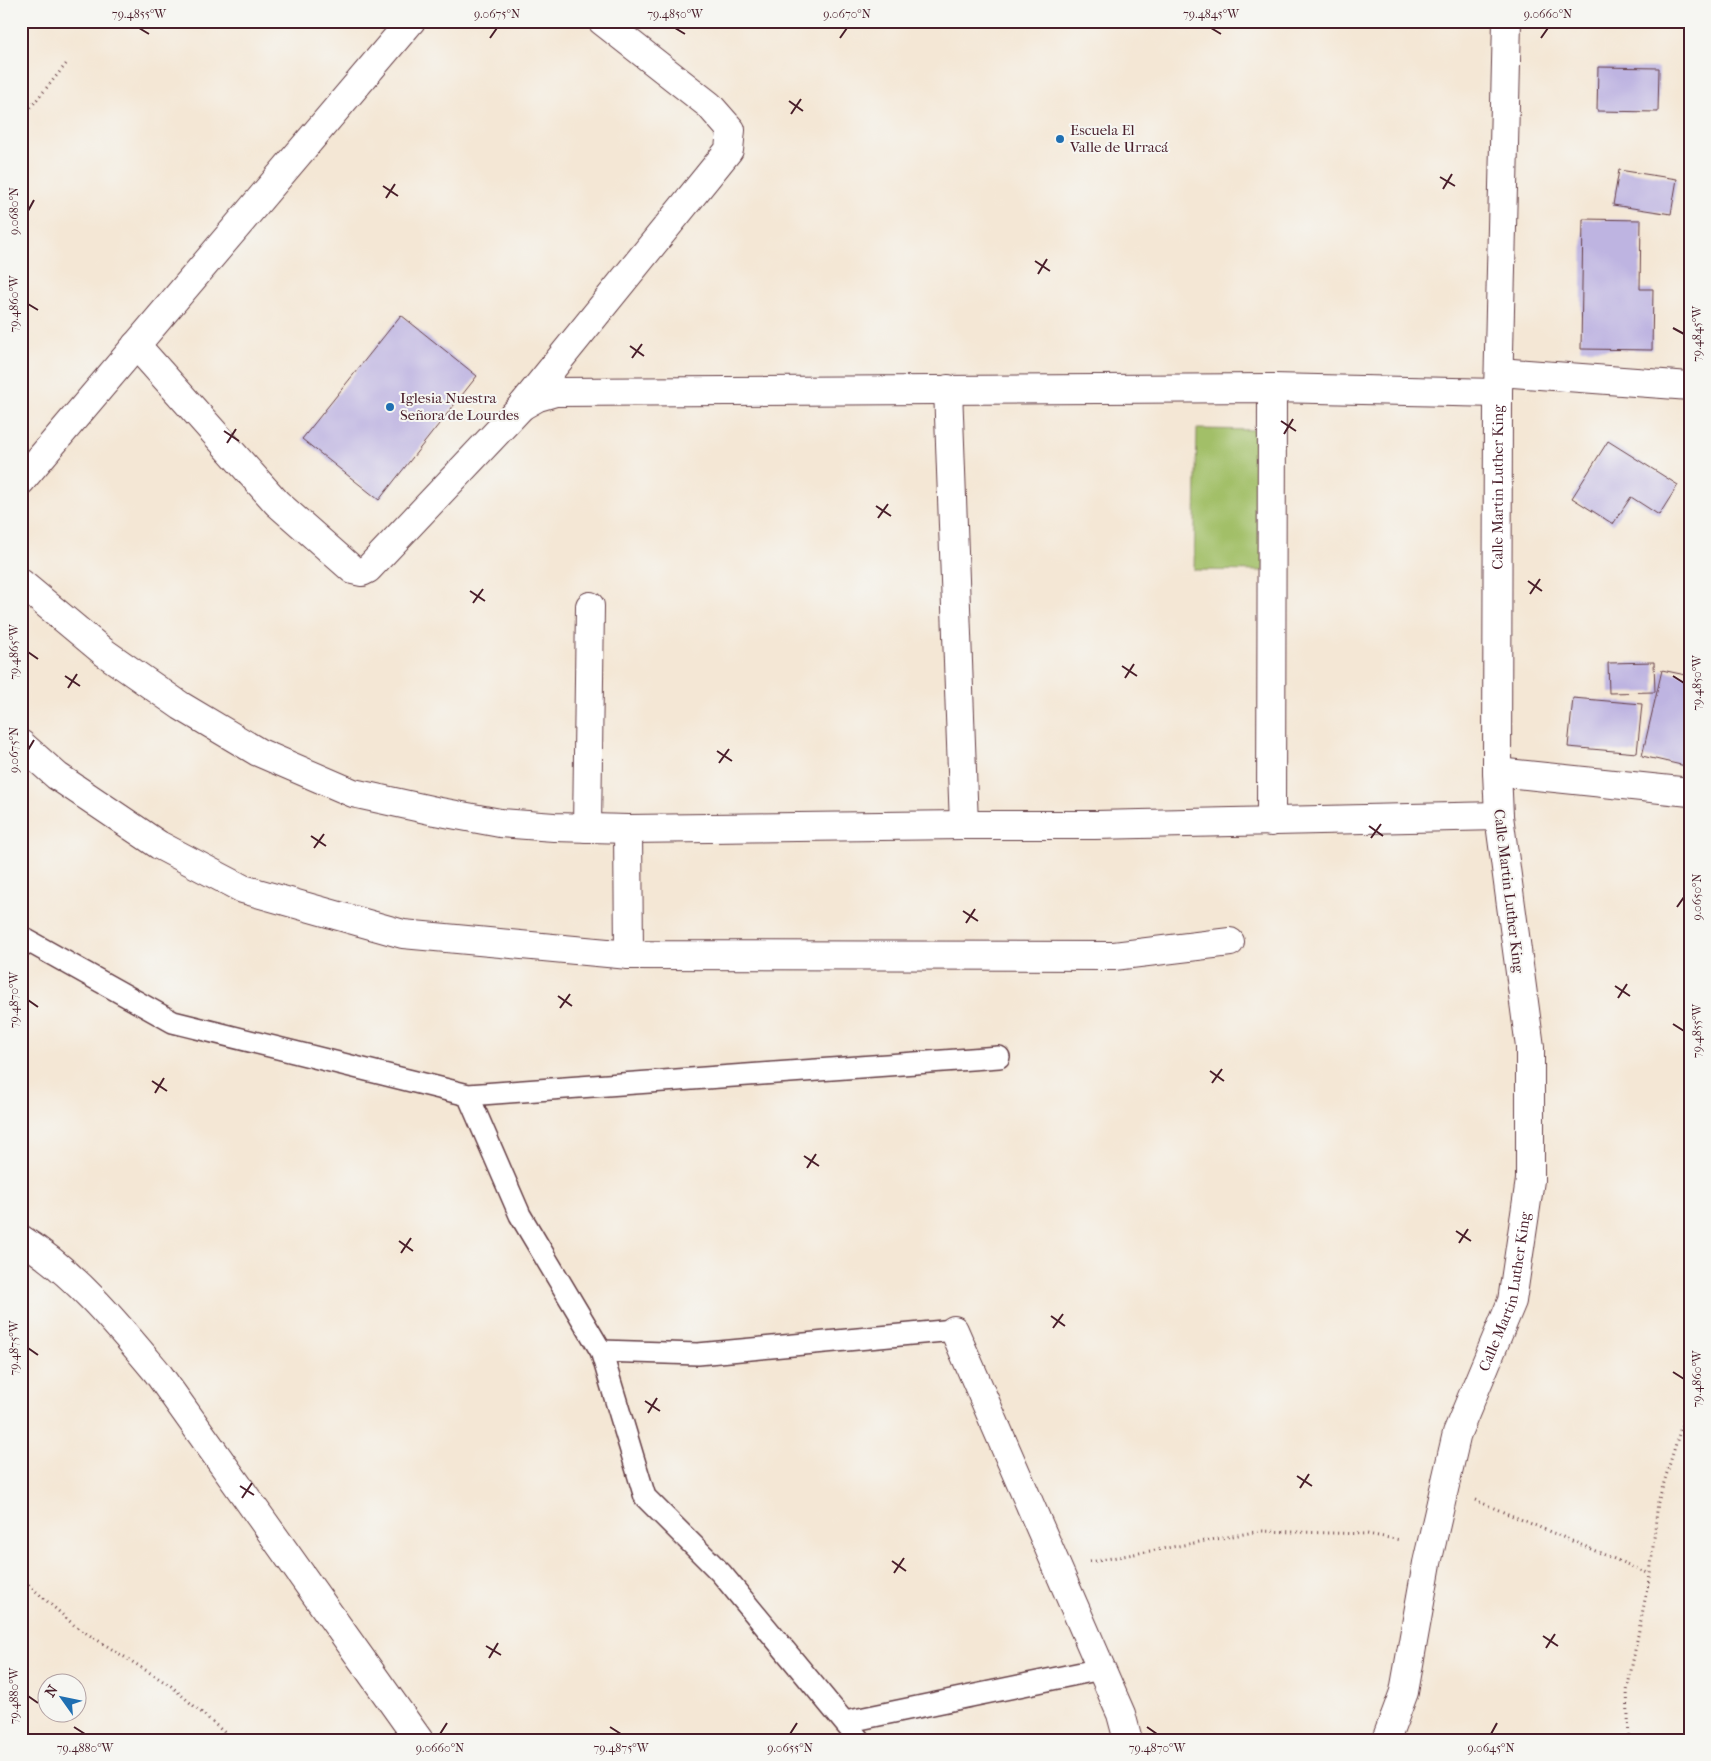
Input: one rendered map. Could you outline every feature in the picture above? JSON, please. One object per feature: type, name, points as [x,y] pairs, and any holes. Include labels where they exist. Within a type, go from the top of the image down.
[{"type":"street","points":[[136,345],[277,503],[354,570],[362,572],[368,569],[520,407],[728,150],[731,130],[709,105],[602,21]]},
{"type":"street","name":"Calle Martin Luther King","points":[[1386,1740],[1404,1692],[1427,1563],[1457,1433],[1512,1301],[1530,1180],[1530,1047],[1499,816],[1497,772],[1498,382],[1508,21]]},
{"type":"street","points":[[21,481],[407,22]]},
{"type":"street","points":[[520,407],[538,397],[556,392],[1272,388],[1498,382],[1690,386]]},
{"type":"street","points":[[1271,822],[1272,388]]},
{"type":"street","points":[[948,389],[964,825]]},
{"type":"street","points":[[21,583],[105,653],[181,706],[258,752],[353,793],[435,812],[500,823],[628,830],[1096,825],[1499,816]]},
{"type":"street","points":[[587,828],[590,606]]},
{"type":"street","points":[[21,744],[57,776],[159,845],[243,889],[403,934],[629,955],[1114,956],[1230,942]]},
{"type":"street","points":[[1497,772],[1690,792]]},
{"type":"street","points":[[628,830],[629,955]]},
{"type":"street","points":[[21,1239],[52,1260],[73,1279],[158,1372],[419,1740]]},
{"type":"street","points":[[954,1330],[1121,1714],[1128,1740]]},
{"type":"lane","points":[[21,937],[173,1022],[468,1095],[999,1057]]},
{"type":"lane","points":[[468,1095],[520,1215],[601,1351],[645,1497],[721,1573],[859,1740]]},
{"type":"lane","points":[[601,1351],[698,1354],[954,1330]]},
{"type":"lane","points":[[845,1722],[1101,1669]]},
{"type":"path","points":[[21,119],[67,63]]},
{"type":"path","points":[[1629,1740],[1627,1691],[1650,1574],[1658,1502],[1690,1398]]},
{"type":"path","points":[[1445,1487],[1650,1574]]},
{"type":"path","points":[[1058,1568],[1260,1531],[1367,1534]]},
{"type":"path","points":[[21,1578],[75,1626],[171,1686],[233,1740]]},
{"type":"green space","points":[[1197,429],[1267,430],[1264,571],[1194,570]]},
{"type":"building","points":[[1598,67],[1659,68],[1658,112],[1597,111]]},
{"type":"building","points":[[1619,170],[1677,179],[1671,214],[1613,205]]},
{"type":"building","points":[[1583,219],[1641,220],[1640,289],[1653,289],[1652,350],[1581,349]]},
{"type":"building","name":"Iglesia Nuestra Señora de Lourdes","points":[[401,315],[477,376],[379,500],[302,439]]},
{"type":"building","points":[[1608,441],[1678,485],[1659,515],[1631,497],[1613,524],[1572,498]]},
{"type":"building","points":[[1654,662],[1655,692],[1609,693],[1608,663]]},
{"type":"building","points":[[1662,670],[1690,676],[1690,767],[1642,756]]},
{"type":"building","points":[[1573,698],[1642,704],[1637,753],[1568,747]]},
{"type":"place","name":"Escuela El Valle de Urracá","points":[[1060,139]]},
{"type":"place","name":"Iglesia Nuestra Señora de Lourdes","points":[[390,407]]}]
